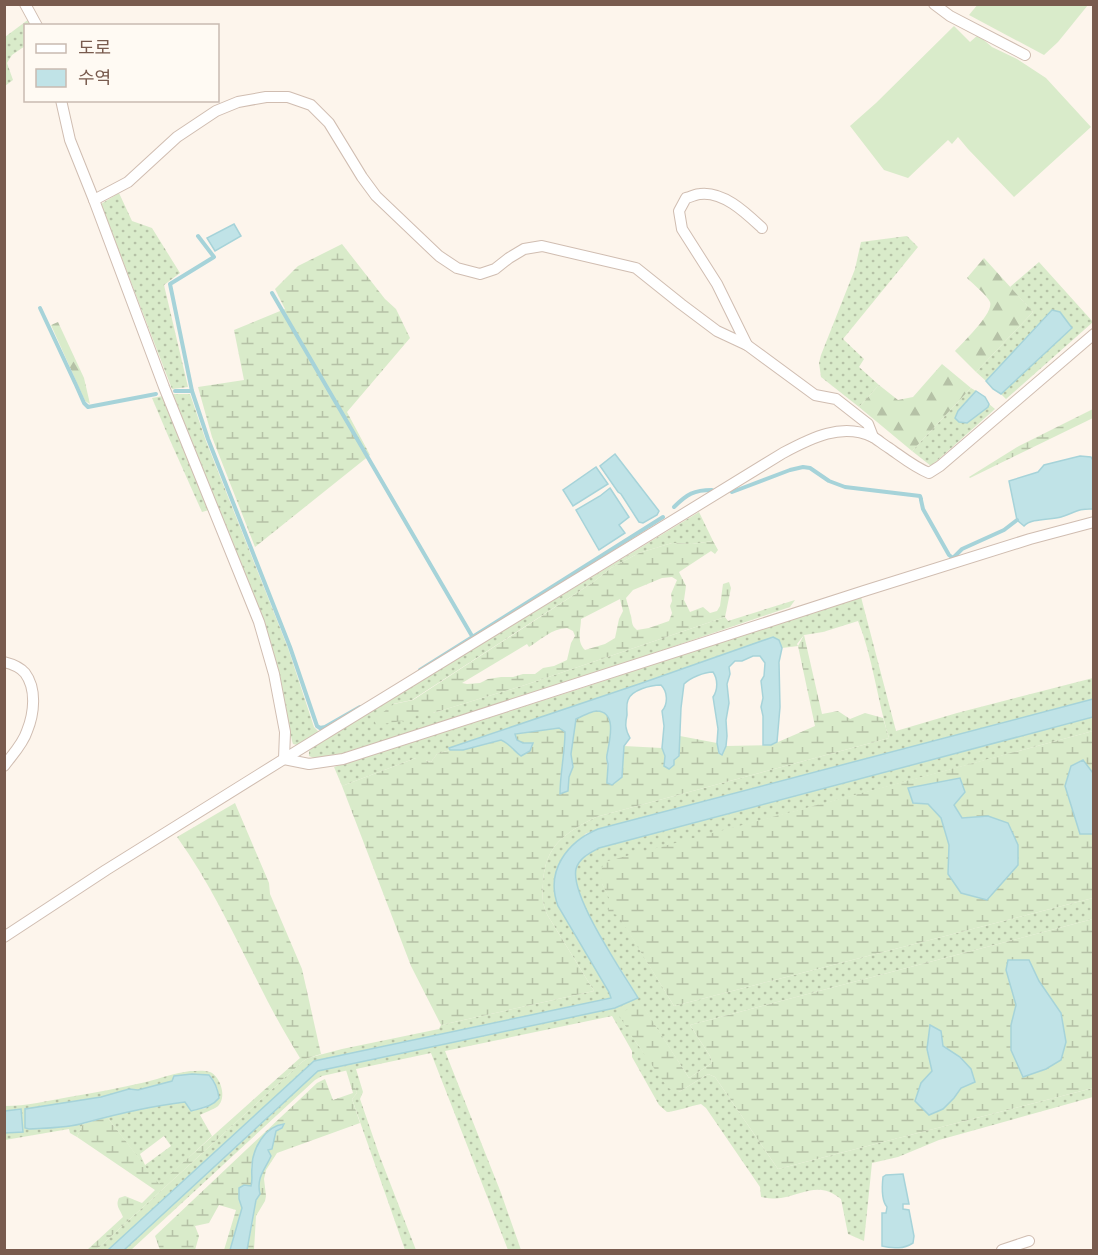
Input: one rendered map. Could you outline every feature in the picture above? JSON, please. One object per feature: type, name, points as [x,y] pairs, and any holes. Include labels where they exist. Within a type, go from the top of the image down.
[{"type":"street","points":[[25,4],[36,24]]},
{"type":"street","points":[[934,4],[950,16],[1025,55]]},
{"type":"street","points":[[94,200],[128,182],[177,137],[216,111],[238,102],[266,97],[288,97],[312,105],[329,123],[376,196],[439,256],[457,268],[480,274],[495,269],[524,249],[542,246],[636,268],[717,331],[747,345],[815,395],[836,399],[868,424],[873,437]]},
{"type":"street","points":[[61,102],[70,140],[164,387],[259,622],[274,674],[285,732],[284,759]]},
{"type":"street","points":[[747,345],[717,284],[682,230],[680,211],[686,198],[702,193],[721,197],[740,207],[762,228]]},
{"type":"street","points":[[4,937],[106,870],[284,759],[783,453],[812,438],[850,430],[873,437],[917,468],[929,473],[1094,333]]},
{"type":"street","points":[[284,759],[309,764],[343,759],[864,591],[1029,539],[1094,522]]},
{"type":"street","points":[[4,662],[16,666],[25,673],[34,700],[27,733],[4,766]]},
{"type":"street","points":[[1002,1251],[1029,1241]]},
{"type":"green space","points":[[978,4],[1088,5],[1058,42],[1044,55],[969,15]]},
{"type":"green space","points":[[29,19],[32,24],[24,24],[24,47],[12,55],[7,63],[13,80],[5,86],[5,37]]},
{"type":"green space","points":[[954,26],[970,42],[978,35],[992,47],[1017,59],[1046,78],[1091,127],[1014,197],[958,137],[952,144],[948,140],[908,178],[884,170],[850,126]]},
{"type":"green space","points":[[119,193],[132,221],[152,228],[180,273],[164,285],[188,387],[172,389],[101,204]]},
{"type":"green space","points":[[907,236],[918,247],[843,339],[864,359],[859,367],[879,385],[859,407],[821,377],[819,363],[821,355],[855,269],[861,242]]},
{"type":"green space","points":[[342,244],[385,299],[396,309],[410,338],[347,412],[370,455],[255,547],[212,437],[198,387],[244,380],[234,330],[285,309],[275,289],[298,266]]},
{"type":"green space","points":[[984,258],[1033,312],[976,372],[955,351],[983,320],[990,307],[986,296],[967,278]]},
{"type":"green space","points":[[1039,262],[1093,322],[1006,399],[1001,394],[1072,328],[1052,310],[986,381],[976,372],[1033,312],[1010,287]]},
{"type":"green space","points":[[58,322],[84,378],[90,404],[85,401],[51,325]]},
{"type":"green space","points":[[942,364],[971,388],[912,451],[859,407],[879,385],[898,400],[913,397]]},
{"type":"green space","points":[[971,388],[976,391],[958,411],[955,418],[959,422],[967,423],[989,404],[995,409],[931,466],[912,451]]},
{"type":"green space","points":[[173,394],[190,394],[206,441],[288,648],[314,727],[319,732],[297,745],[292,741],[278,669],[263,619]]},
{"type":"green space","points":[[163,396],[209,510],[202,512],[152,398]]},
{"type":"green space","points":[[1093,409],[1093,418],[969,477],[1019,446]]},
{"type":"green space","points":[[699,512],[713,541],[692,544],[672,543],[639,553],[611,568],[592,583],[412,700],[393,704],[412,713],[433,713],[525,685],[725,617],[728,621],[795,600],[790,607],[343,755],[314,758],[309,756],[309,751],[314,746]]},
{"type":"green space","points":[[713,541],[718,550],[715,554],[711,551],[679,572],[686,586],[684,600],[690,612],[703,607],[710,613],[717,611],[720,606],[723,584],[729,582],[731,588],[725,617],[525,685],[433,713],[412,713],[414,720],[406,724],[402,721],[376,725],[374,719],[394,704],[413,700],[592,583],[611,568],[639,553],[672,543],[692,544]],"holes":[[[672,577],[677,580],[671,594],[672,613],[669,621],[637,630],[632,624],[626,598],[633,590],[662,578]],[[620,599],[623,611],[615,638],[605,644],[585,650],[580,639],[581,619]],[[567,628],[573,631],[575,636],[567,660],[543,668],[535,674],[488,679],[480,683],[462,683],[527,644],[529,647],[556,630]]]},
{"type":"green space","points":[[861,597],[896,731],[1093,678],[1093,699],[585,834],[558,906],[612,998],[314,1061],[108,1250],[96,1250],[308,1058],[594,991],[548,916],[543,900],[545,870],[552,850],[575,829],[596,817],[889,738],[858,621],[823,632],[804,635],[797,644],[798,646],[782,648],[779,640],[773,637],[450,748],[450,750],[437,754],[431,762],[416,758],[342,786],[334,767]]},
{"type":"green space","points":[[804,635],[822,714],[838,711],[850,719],[865,713],[883,718],[889,738],[596,817],[575,829],[552,850],[545,870],[543,900],[548,916],[594,991],[441,1025],[411,966],[342,786],[416,758],[420,751],[426,755],[426,761],[431,762],[437,754],[501,740],[507,742],[513,750],[523,743],[516,740],[515,734],[559,728],[565,732],[560,794],[568,791],[569,777],[573,767],[571,754],[576,718],[598,710],[608,716],[611,729],[607,774],[622,777],[624,746],[662,748],[665,756],[664,765],[679,756],[680,736],[717,743],[719,753],[722,755],[726,746],[771,745],[815,726],[798,646]]},
{"type":"green space","points":[[1093,717],[1093,731],[604,863],[602,884],[674,1006],[1093,898],[1093,919],[690,1025],[712,1063],[689,1078],[641,1004],[635,1041],[644,1053],[679,1092],[708,1074],[715,1077],[778,1169],[1093,1088],[1093,1097],[939,1140],[898,1157],[872,1163],[864,1241],[848,1234],[841,1199],[826,1191],[811,1190],[781,1198],[761,1197],[760,1187],[706,1108],[701,1104],[667,1112],[659,1105],[612,1016],[445,1051],[521,1250],[508,1250],[431,1053],[356,1069],[363,1092],[360,1099],[416,1250],[405,1250],[352,1099],[357,1093],[349,1070],[322,1076],[315,1080],[131,1250],[124,1250],[318,1071],[615,1008],[638,998],[589,916],[576,882],[577,865],[585,856],[599,848]]},
{"type":"green space","points":[[1093,731],[1093,773],[1082,760],[1071,766],[1065,786],[1080,834],[1093,834],[1093,898],[674,1006],[618,915],[608,913],[610,900],[602,884],[600,873],[604,862]],"holes":[[[928,804],[954,804],[962,818],[988,816],[948,874],[949,845],[941,818]]]},
{"type":"green space","points":[[235,803],[302,969],[321,1054],[302,1062],[96,1250],[87,1250],[123,1217],[118,1205],[119,1198],[125,1196],[142,1203],[155,1190],[77,1137],[83,1124],[107,1117],[159,1184],[300,1058],[268,1002],[214,897],[177,837]]},
{"type":"green space","points":[[1093,919],[1093,1088],[778,1169],[715,1077],[708,1074],[679,1092],[668,1088],[618,1014],[641,1003],[689,1078],[712,1063],[690,1025]],"holes":[[[1029,960],[1048,996],[1011,1025],[1016,1005],[1006,970]],[[930,1025],[942,1046],[960,1057],[961,1088],[954,1098],[921,1083],[932,1071],[927,1049]]]},
{"type":"green space","points":[[346,1070],[350,1070],[357,1093],[352,1099],[360,1123],[277,1153],[266,1170],[264,1179],[266,1196],[256,1216],[254,1250],[247,1250],[247,1247],[259,1194],[259,1179],[269,1160],[268,1150],[272,1149],[276,1131],[283,1124],[265,1134],[257,1147],[251,1169],[253,1181],[239,1199],[242,1208],[230,1250],[224,1250],[236,1210],[219,1205],[209,1223],[195,1226],[199,1236],[195,1250],[160,1250],[155,1236],[317,1083],[325,1079],[333,1100],[353,1093]]},
{"type":"green space","points":[[190,1071],[210,1072],[217,1078],[222,1088],[222,1098],[218,1106],[200,1115],[212,1136],[159,1185],[107,1117],[158,1105],[185,1102],[191,1111],[206,1108],[218,1090],[209,1075],[138,1090],[129,1089],[101,1097],[25,1128],[83,1124],[77,1137],[70,1133],[69,1129],[5,1140],[5,1133],[23,1132],[21,1110],[5,1111],[5,1106],[37,1103],[107,1090]],"holes":[[[164,1136],[171,1146],[145,1165],[140,1154]]]},
{"type":"water","points":[[234,224],[241,236],[215,251],[207,238]]},
{"type":"water","points":[[1052,310],[1060,312],[1072,328],[1001,394],[993,389],[986,381]]},
{"type":"water","points":[[976,391],[985,397],[989,404],[988,407],[967,423],[959,422],[955,418],[958,411]]},
{"type":"water","points":[[615,454],[659,511],[657,515],[643,523],[639,522],[600,466]]},
{"type":"water","points":[[1080,456],[1091,457],[1093,460],[1093,509],[1080,510],[1057,518],[1036,520],[1024,526],[1017,520],[1009,481],[1038,472],[1044,465]]},
{"type":"water","points":[[596,467],[608,484],[573,506],[563,490]]},
{"type":"water","points":[[610,488],[629,517],[619,525],[625,533],[599,550],[576,510]]},
{"type":"water","points":[[773,637],[779,640],[782,648],[779,662],[780,707],[777,742],[771,745],[763,745],[761,681],[764,676],[765,663],[760,656],[753,656],[742,661],[735,661],[729,667],[727,736],[722,755],[719,753],[717,743],[718,729],[713,697],[717,684],[713,672],[697,676],[684,684],[679,756],[669,769],[664,766],[665,756],[662,748],[664,726],[662,711],[666,698],[661,685],[637,691],[628,700],[626,726],[630,738],[624,746],[622,777],[612,785],[607,783],[610,722],[608,716],[597,711],[576,719],[571,754],[573,767],[569,777],[568,791],[560,794],[565,732],[559,728],[515,734],[517,740],[523,743],[533,743],[530,751],[521,756],[501,740],[463,750],[450,750],[449,748],[642,683]]},
{"type":"water","points":[[1093,699],[1093,717],[599,848],[577,865],[576,881],[599,934],[638,998],[615,1008],[318,1071],[124,1250],[108,1250],[314,1061],[611,998],[558,906],[555,893],[554,881],[562,859],[568,850],[587,835],[598,829]]},
{"type":"water","points":[[1083,760],[1093,773],[1093,834],[1080,834],[1065,786],[1071,766]]},
{"type":"water","points":[[960,778],[965,792],[954,805],[962,818],[988,816],[1008,823],[1018,845],[1018,865],[987,900],[961,893],[948,874],[949,845],[941,818],[928,804],[913,803],[908,788]]},
{"type":"water","points":[[1008,960],[1029,960],[1039,981],[1061,1013],[1066,1042],[1061,1060],[1046,1069],[1023,1077],[1011,1050],[1011,1025],[1016,1005],[1006,970]]},
{"type":"water","points":[[930,1025],[941,1031],[943,1046],[960,1057],[971,1069],[975,1082],[961,1088],[943,1109],[929,1115],[915,1101],[921,1083],[932,1071],[927,1049]]},
{"type":"water","points":[[209,1075],[218,1092],[219,1098],[216,1101],[206,1107],[191,1111],[185,1102],[71,1126],[25,1128],[25,1109],[101,1097],[129,1089],[138,1090],[172,1081],[174,1076]]},
{"type":"water","points":[[21,1109],[23,1132],[5,1133],[5,1111]]},
{"type":"water","points":[[284,1124],[276,1131],[272,1149],[268,1150],[271,1156],[260,1178],[260,1194],[256,1200],[247,1250],[230,1250],[242,1208],[239,1188],[244,1185],[251,1186],[254,1153],[257,1146],[271,1129]]},
{"type":"water","points":[[903,1174],[909,1204],[903,1204],[903,1209],[909,1210],[914,1236],[913,1243],[902,1248],[882,1246],[882,1213],[886,1213],[887,1207],[883,1197],[883,1177]]},
{"type":"waterway","points":[[198,236],[214,257],[170,284],[192,391],[208,439],[290,647],[317,726],[325,727],[360,707]]},
{"type":"waterway","points":[[272,293],[472,636]]},
{"type":"waterway","points":[[40,308],[84,403],[88,407],[156,394]]},
{"type":"waterway","points":[[175,391],[192,391]]},
{"type":"waterway","points":[[732,492],[803,467],[810,468],[829,481],[845,487],[920,496],[921,499]]},
{"type":"waterway","points":[[674,507],[691,494],[712,490]]},
{"type":"waterway","points":[[921,500],[923,509],[949,555],[953,558],[962,549],[1004,530],[1017,520]]},
{"type":"waterway","points":[[420,670],[663,517]]}]
